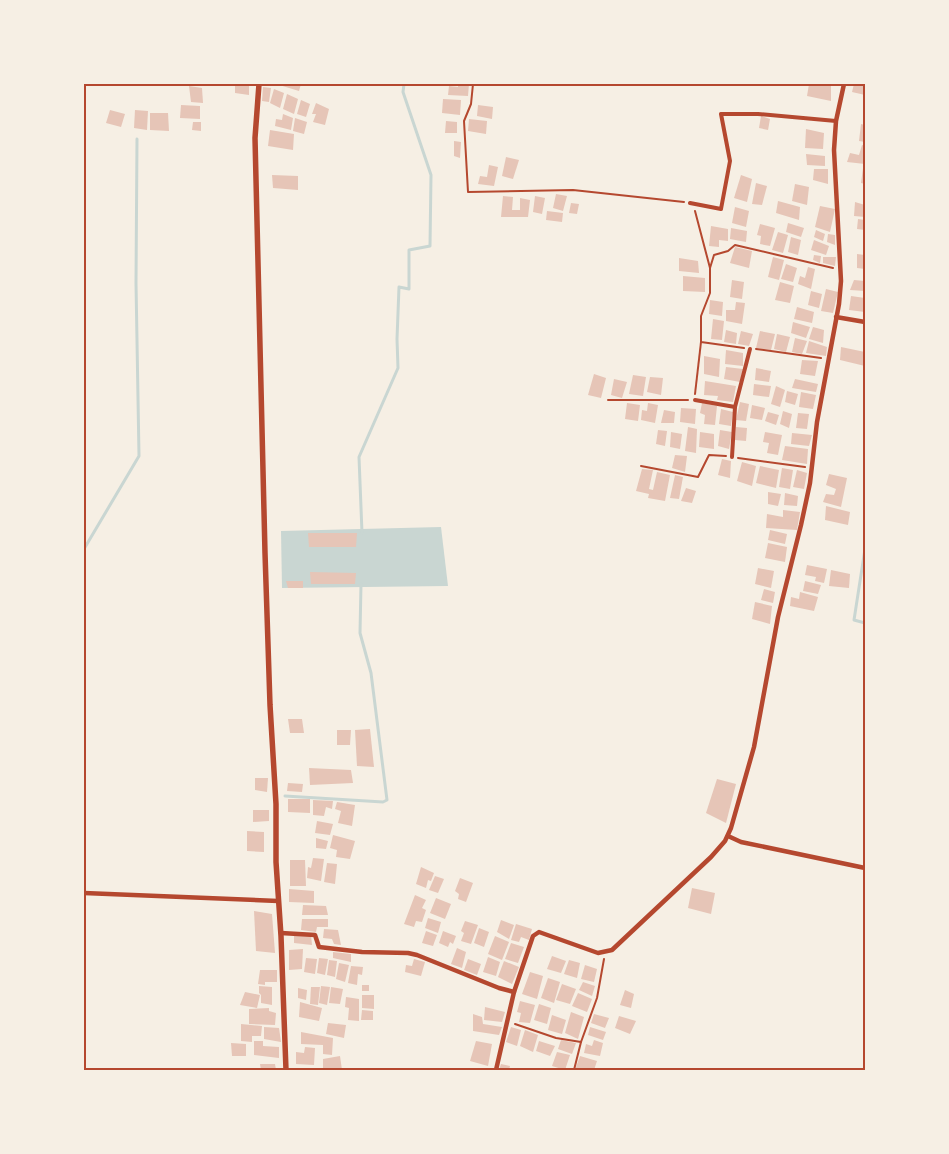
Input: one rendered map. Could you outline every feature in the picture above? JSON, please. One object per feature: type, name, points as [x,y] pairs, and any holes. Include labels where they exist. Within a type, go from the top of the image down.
[{"type":"street","points":[[259,84],[255,138],[265,553],[286,1070]]},
{"type":"street","points":[[496,1070],[514,992],[533,936],[539,932],[598,953],[612,950],[704,864],[728,836],[754,746],[778,617],[801,524],[812,467],[817,422],[839,304],[840,270],[834,150],[836,121],[844,84]]},
{"type":"street","points":[[690,203],[720,209],[730,161],[721,114],[758,114],[836,121]]},
{"type":"street","points":[[836,317],[865,322]]},
{"type":"street","points":[[732,457],[735,407],[750,348]]},
{"type":"street","points":[[695,400],[735,407]]},
{"type":"street","points":[[728,836],[741,842],[865,868]]},
{"type":"street","points":[[84,893],[278,902]]},
{"type":"street","points":[[281,933],[315,935],[319,947],[362,952],[408,952],[499,988],[514,992]]},
{"type":"path","points":[[473,84],[471,104],[464,121],[468,192],[572,190],[690,203],[695,211],[710,268],[710,293],[701,316],[701,342],[695,400],[658,402],[608,400]]},
{"type":"path","points":[[710,268],[714,255],[728,250],[735,245],[840,270]]},
{"type":"path","points":[[701,342],[828,359]]},
{"type":"path","points":[[641,466],[698,477],[709,455],[812,467]]},
{"type":"path","points":[[574,1070],[581,1042],[597,998],[606,952]]},
{"type":"path","points":[[508,1022],[556,1038],[581,1042]]},
{"type":"shaded area","points":[[441,527],[448,586],[282,588],[281,531]]},
{"type":"building","points":[[235,84],[249,84],[249,95],[235,93]]},
{"type":"building","points":[[276,84],[301,84],[299,91]]},
{"type":"building","points":[[458,84],[469,84],[468,96],[448,95],[449,86],[458,87]]},
{"type":"building","points":[[809,84],[831,84],[831,101],[807,96]]},
{"type":"building","points":[[854,84],[865,84],[865,95],[852,92]]},
{"type":"building","points":[[189,86],[202,88],[203,103],[191,102]]},
{"type":"building","points":[[263,87],[271,88],[269,102],[262,101]]},
{"type":"building","points":[[274,89],[284,93],[280,108],[270,103]]},
{"type":"building","points":[[287,94],[298,99],[294,114],[283,109]]},
{"type":"building","points":[[443,99],[461,100],[460,115],[442,113]]},
{"type":"building","points":[[301,100],[310,104],[306,117],[297,114]]},
{"type":"building","points":[[316,103],[329,109],[325,125],[313,122],[316,114],[312,114]]},
{"type":"building","points":[[181,105],[200,106],[200,119],[180,118]]},
{"type":"building","points":[[478,105],[493,107],[492,119],[477,116]]},
{"type":"building","points":[[110,110],[125,114],[121,127],[106,123]]},
{"type":"building","points":[[135,110],[148,111],[147,130],[134,128]]},
{"type":"building","points":[[150,113],[168,113],[169,131],[150,130]]},
{"type":"building","points":[[283,114],[293,118],[291,130],[275,126],[276,119],[282,120]]},
{"type":"building","points":[[761,116],[770,119],[768,130],[759,128]]},
{"type":"building","points":[[295,118],[307,122],[304,134],[293,131]]},
{"type":"building","points":[[469,119],[487,121],[486,134],[468,131]]},
{"type":"building","points":[[446,121],[457,122],[457,133],[445,133]]},
{"type":"building","points":[[193,122],[201,122],[201,131],[192,130]]},
{"type":"building","points":[[861,124],[865,125],[865,142],[859,141]]},
{"type":"building","points":[[806,129],[824,133],[823,149],[805,148]]},
{"type":"building","points":[[270,130],[294,134],[293,150],[268,146]]},
{"type":"building","points":[[454,141],[461,142],[460,158],[454,156]]},
{"type":"building","points":[[862,145],[865,146],[865,164],[847,162],[850,153],[859,155]]},
{"type":"building","points":[[806,154],[825,156],[825,166],[807,165]]},
{"type":"building","points":[[506,157],[519,160],[513,179],[502,176]]},
{"type":"building","points":[[489,165],[498,167],[494,186],[478,184],[480,176],[487,177]]},
{"type":"building","points":[[863,168],[865,169],[865,184],[861,183]]},
{"type":"building","points":[[814,169],[828,169],[828,184],[813,180]]},
{"type":"building","points":[[272,175],[298,176],[298,190],[273,188]]},
{"type":"building","points":[[741,175],[752,179],[747,202],[734,198]]},
{"type":"building","points":[[756,183],[767,186],[762,205],[752,204]]},
{"type":"building","points":[[795,184],[809,187],[807,205],[792,201]]},
{"type":"building","points":[[556,194],[567,196],[563,211],[553,208]]},
{"type":"building","points":[[503,196],[513,197],[512,210],[520,210],[520,198],[530,200],[528,217],[501,217]]},
{"type":"building","points":[[535,196],[545,198],[542,214],[533,212]]},
{"type":"building","points":[[778,201],[800,207],[799,220],[776,213]]},
{"type":"building","points":[[855,202],[865,205],[865,217],[854,216]]},
{"type":"building","points":[[571,203],[579,204],[577,214],[569,213]]},
{"type":"building","points":[[820,206],[835,209],[830,232],[815,227]]},
{"type":"building","points":[[735,207],[749,211],[746,227],[732,223]]},
{"type":"building","points":[[547,211],[563,213],[562,222],[546,220]]},
{"type":"building","points":[[858,219],[865,220],[865,230],[857,229]]},
{"type":"building","points":[[788,223],[804,228],[801,237],[786,232]]},
{"type":"building","points":[[760,224],[775,228],[770,246],[760,244],[761,236],[757,235]]},
{"type":"building","points":[[711,226],[728,229],[728,241],[719,240],[719,247],[709,246]]},
{"type":"building","points":[[731,228],[747,231],[746,242],[730,239]]},
{"type":"building","points":[[816,230],[825,234],[823,241],[814,237]]},
{"type":"building","points":[[778,232],[788,235],[783,253],[772,250]]},
{"type":"building","points":[[828,234],[835,235],[835,245],[827,242]]},
{"type":"building","points":[[791,237],[801,240],[798,255],[788,252]]},
{"type":"building","points":[[814,240],[829,246],[826,255],[811,250]]},
{"type":"building","points":[[735,247],[752,251],[749,268],[730,263]]},
{"type":"building","points":[[857,254],[865,255],[865,269],[857,268]]},
{"type":"building","points":[[814,255],[821,256],[820,263],[813,260]]},
{"type":"building","points":[[773,257],[784,260],[779,280],[768,277]]},
{"type":"building","points":[[823,257],[836,257],[835,266],[823,263]]},
{"type":"building","points":[[679,258],[698,261],[699,273],[679,271]]},
{"type":"building","points":[[786,264],[797,268],[793,282],[781,279]]},
{"type":"building","points":[[808,267],[815,269],[811,289],[798,284],[800,276],[805,278]]},
{"type":"building","points":[[683,276],[705,278],[705,292],[683,291]]},
{"type":"building","points":[[732,280],[744,282],[742,299],[730,297]]},
{"type":"building","points":[[854,280],[865,281],[865,291],[850,290]]},
{"type":"building","points":[[780,282],[794,286],[790,303],[775,300]]},
{"type":"building","points":[[826,289],[838,292],[833,313],[821,311]]},
{"type":"building","points":[[811,291],[822,294],[819,308],[808,305]]},
{"type":"building","points":[[851,296],[865,298],[865,312],[849,310]]},
{"type":"building","points":[[710,300],[723,302],[722,316],[709,314]]},
{"type":"building","points":[[736,302],[745,303],[742,324],[726,321],[726,310],[735,310]]},
{"type":"building","points":[[797,307],[814,312],[812,323],[794,319]]},
{"type":"building","points":[[713,319],[724,321],[722,340],[711,339]]},
{"type":"building","points":[[793,322],[810,327],[806,338],[791,333]]},
{"type":"building","points":[[813,327],[824,330],[823,343],[809,339]]},
{"type":"building","points":[[726,330],[737,333],[736,344],[724,342]]},
{"type":"building","points":[[741,331],[753,334],[749,346],[738,344]]},
{"type":"building","points":[[760,331],[775,334],[771,350],[756,348]]},
{"type":"building","points":[[777,334],[790,337],[786,352],[774,349]]},
{"type":"building","points":[[795,338],[807,341],[802,354],[792,352]]},
{"type":"building","points":[[809,341],[827,347],[826,356],[806,353]]},
{"type":"building","points":[[841,347],[865,352],[865,366],[840,360]]},
{"type":"building","points":[[726,350],[743,353],[743,366],[725,364]]},
{"type":"building","points":[[704,356],[720,359],[719,377],[704,374]]},
{"type":"building","points":[[802,360],[818,361],[815,376],[800,374]]},
{"type":"building","points":[[726,367],[743,369],[740,382],[724,379]]},
{"type":"building","points":[[756,368],[771,371],[769,382],[755,380]]},
{"type":"building","points":[[594,374],[606,378],[601,398],[588,395]]},
{"type":"building","points":[[633,375],[646,377],[643,396],[629,394]]},
{"type":"building","points":[[650,377],[663,378],[661,395],[647,392]]},
{"type":"building","points":[[614,379],[627,382],[622,398],[611,395]]},
{"type":"building","points":[[795,379],[818,384],[816,392],[792,388]]},
{"type":"building","points":[[705,381],[736,386],[733,402],[717,400],[718,396],[704,395]]},
{"type":"building","points":[[754,384],[771,386],[769,397],[753,395]]},
{"type":"building","points":[[776,386],[785,390],[780,407],[771,404]]},
{"type":"building","points":[[787,391],[798,394],[795,405],[785,402]]},
{"type":"building","points":[[801,392],[816,395],[813,409],[799,407]]},
{"type":"building","points":[[740,402],[749,404],[746,421],[736,420]]},
{"type":"building","points":[[627,403],[640,405],[638,421],[625,419]]},
{"type":"building","points":[[648,403],[658,405],[655,423],[641,420],[642,410],[647,411]]},
{"type":"building","points":[[702,403],[717,406],[715,425],[704,424],[705,415],[700,413]]},
{"type":"building","points":[[752,405],[765,408],[762,420],[750,418]]},
{"type":"building","points":[[681,408],[696,409],[695,424],[680,422]]},
{"type":"building","points":[[721,409],[733,412],[731,426],[719,424]]},
{"type":"building","points":[[664,410],[675,412],[674,423],[661,423]]},
{"type":"building","points":[[783,411],[792,414],[789,428],[780,424]]},
{"type":"building","points":[[768,412],[779,415],[776,425],[765,421]]},
{"type":"building","points":[[798,413],[809,414],[807,429],[796,428]]},
{"type":"building","points":[[688,427],[697,429],[696,453],[685,451]]},
{"type":"building","points":[[736,427],[747,428],[746,441],[735,440]]},
{"type":"building","points":[[658,430],[667,431],[665,446],[656,444]]},
{"type":"building","points":[[720,430],[732,432],[729,449],[718,446]]},
{"type":"building","points":[[671,432],[682,434],[680,449],[670,447]]},
{"type":"building","points":[[700,432],[714,434],[714,449],[699,447]]},
{"type":"building","points":[[765,432],[782,435],[778,455],[767,453],[769,443],[763,442]]},
{"type":"building","points":[[792,433],[812,435],[809,446],[791,444]]},
{"type":"building","points":[[785,446],[808,449],[807,464],[782,460]]},
{"type":"building","points":[[675,455],[687,456],[685,472],[672,468]]},
{"type":"building","points":[[722,459],[731,461],[730,478],[718,475]]},
{"type":"building","points":[[742,462],[756,466],[752,486],[737,481]]},
{"type":"building","points":[[760,466],[779,470],[776,488],[756,483]]},
{"type":"building","points":[[782,468],[793,470],[790,489],[779,487]]},
{"type":"building","points":[[642,469],[653,470],[649,489],[653,490],[657,472],[670,475],[665,501],[648,498],[649,494],[636,491]]},
{"type":"building","points":[[797,470],[807,473],[804,489],[793,487]]},
{"type":"building","points":[[829,474],[847,478],[841,507],[823,502],[826,494],[834,495],[836,489],[826,485]]},
{"type":"building","points":[[675,475],[683,477],[679,499],[670,498]]},
{"type":"building","points":[[686,488],[696,491],[692,503],[681,501]]},
{"type":"building","points":[[768,492],[781,494],[778,506],[768,504]]},
{"type":"building","points":[[785,493],[798,496],[797,506],[784,505]]},
{"type":"building","points":[[826,506],[850,512],[848,525],[825,520]]},
{"type":"building","points":[[783,510],[800,512],[797,530],[766,528],[767,514],[783,517]]},
{"type":"building","points":[[770,530],[787,534],[785,544],[768,540]]},
{"type":"building","points":[[308,533],[357,533],[356,547],[309,547]]},
{"type":"building","points":[[768,543],[787,547],[785,562],[765,558]]},
{"type":"building","points":[[807,565],[827,569],[824,583],[815,581],[816,577],[805,575]]},
{"type":"building","points":[[758,568],[774,571],[771,588],[755,584]]},
{"type":"building","points":[[831,570],[850,574],[849,588],[829,586]]},
{"type":"building","points":[[310,572],[356,573],[355,584],[311,584]]},
{"type":"building","points":[[286,581],[303,581],[303,588],[288,588]]},
{"type":"building","points":[[805,581],[821,585],[818,594],[803,591]]},
{"type":"building","points":[[764,589],[775,592],[773,603],[761,600]]},
{"type":"building","points":[[800,592],[818,597],[814,611],[790,606],[791,597],[799,599]]},
{"type":"building","points":[[755,602],[772,606],[770,624],[752,619]]},
{"type":"building","points":[[288,719],[302,719],[304,733],[290,733]]},
{"type":"building","points":[[370,729],[374,767],[357,766],[355,730]]},
{"type":"building","points":[[337,730],[351,730],[350,745],[337,745]]},
{"type":"building","points":[[309,768],[351,770],[353,783],[310,785]]},
{"type":"building","points":[[255,778],[268,778],[267,792],[255,790]]},
{"type":"building","points":[[717,779],[736,784],[726,823],[706,813]]},
{"type":"building","points":[[288,783],[303,784],[302,792],[287,791]]},
{"type":"building","points":[[288,799],[310,799],[310,813],[288,812]]},
{"type":"building","points":[[313,800],[333,801],[332,809],[326,807],[324,816],[313,815]]},
{"type":"building","points":[[337,802],[355,805],[352,826],[338,823],[341,811],[335,809]]},
{"type":"building","points":[[253,810],[269,810],[269,821],[253,822]]},
{"type":"building","points":[[317,821],[333,824],[330,835],[315,833]]},
{"type":"building","points":[[247,831],[264,832],[264,852],[247,851]]},
{"type":"building","points":[[333,835],[355,841],[350,859],[336,857],[337,850],[330,848]]},
{"type":"building","points":[[316,838],[328,841],[326,849],[316,848]]},
{"type":"building","points":[[313,858],[324,859],[321,881],[307,878],[308,867],[311,868]]},
{"type":"building","points":[[290,860],[305,860],[306,886],[290,886]]},
{"type":"building","points":[[327,863],[337,864],[335,884],[324,882]]},
{"type":"building","points":[[421,867],[434,873],[431,881],[428,880],[426,888],[416,884]]},
{"type":"building","points":[[435,876],[444,879],[438,893],[429,890]]},
{"type":"building","points":[[460,878],[473,883],[466,902],[458,899],[459,894],[455,891]]},
{"type":"building","points":[[692,888],[715,893],[711,914],[688,908]]},
{"type":"building","points":[[289,889],[314,891],[314,903],[289,902]]},
{"type":"building","points":[[415,895],[426,900],[422,908],[426,910],[422,922],[416,921],[414,927],[404,924]]},
{"type":"building","points":[[436,898],[451,904],[445,919],[430,913]]},
{"type":"building","points":[[303,905],[326,906],[328,915],[302,915]]},
{"type":"building","points":[[254,911],[272,914],[275,953],[256,951]]},
{"type":"building","points":[[428,918],[441,922],[438,933],[425,928]]},
{"type":"building","points":[[302,919],[328,919],[328,927],[317,927],[316,932],[301,930]]},
{"type":"building","points":[[501,920],[514,925],[509,939],[497,932]]},
{"type":"building","points":[[465,921],[478,925],[471,944],[461,941],[464,933],[461,931]]},
{"type":"building","points":[[516,924],[532,929],[529,940],[521,937],[519,942],[511,940]]},
{"type":"building","points":[[479,928],[489,932],[484,947],[474,943]]},
{"type":"building","points":[[324,929],[338,930],[341,945],[334,944],[332,939],[323,938]]},
{"type":"building","points":[[426,931],[437,935],[433,946],[422,943]]},
{"type":"building","points":[[443,931],[456,936],[453,944],[450,942],[448,947],[439,943]]},
{"type":"building","points":[[294,934],[311,935],[312,945],[294,943]]},
{"type":"building","points":[[495,936],[509,942],[502,960],[488,954]]},
{"type":"building","points":[[511,943],[524,947],[518,963],[505,959]]},
{"type":"building","points":[[457,948],[466,952],[462,968],[451,964]]},
{"type":"building","points":[[303,949],[302,969],[289,970],[289,950]]},
{"type":"building","points":[[333,952],[351,954],[351,962],[333,958]]},
{"type":"building","points":[[552,956],[566,961],[561,973],[547,969]]},
{"type":"building","points":[[488,957],[500,962],[496,976],[483,972]]},
{"type":"building","points":[[306,958],[317,959],[315,974],[304,972]]},
{"type":"building","points":[[319,958],[328,959],[325,975],[317,973]]},
{"type":"building","points":[[414,959],[425,962],[421,976],[405,972],[406,965],[412,966]]},
{"type":"building","points":[[468,959],[481,964],[477,975],[464,970]]},
{"type":"building","points":[[329,960],[337,961],[335,977],[327,975]]},
{"type":"building","points":[[569,960],[580,963],[577,978],[564,974]]},
{"type":"building","points":[[504,961],[519,967],[512,984],[498,977]]},
{"type":"building","points":[[339,963],[349,965],[345,982],[336,979]]},
{"type":"building","points":[[585,965],[597,969],[594,982],[581,979]]},
{"type":"building","points":[[351,966],[363,967],[362,975],[358,974],[357,985],[348,983]]},
{"type":"building","points":[[260,970],[277,970],[277,982],[265,982],[265,985],[258,984]]},
{"type":"building","points":[[530,972],[543,976],[537,999],[522,994]]},
{"type":"building","points":[[548,978],[560,982],[554,1003],[541,998]]},
{"type":"building","points":[[583,982],[595,986],[592,996],[579,990]]},
{"type":"building","points":[[562,984],[576,989],[570,1004],[556,1000]]},
{"type":"building","points":[[362,985],[369,985],[369,991],[362,991]]},
{"type":"building","points":[[259,986],[272,987],[272,1005],[261,1003]]},
{"type":"building","points":[[321,986],[330,987],[327,1005],[319,1003]]},
{"type":"building","points":[[311,987],[320,987],[318,1005],[310,1004]]},
{"type":"building","points":[[331,987],[343,989],[340,1004],[329,1003]]},
{"type":"building","points":[[298,988],[307,990],[306,1000],[298,998]]},
{"type":"building","points":[[625,990],[634,994],[631,1008],[620,1005]]},
{"type":"building","points":[[245,992],[260,995],[257,1008],[240,1005]]},
{"type":"building","points":[[578,993],[592,999],[587,1012],[572,1006]]},
{"type":"building","points":[[362,995],[374,995],[374,1009],[362,1008]]},
{"type":"building","points":[[346,997],[359,999],[359,1021],[348,1020],[349,1008],[345,1007]]},
{"type":"building","points":[[520,1001],[535,1005],[530,1023],[519,1022],[521,1013],[517,1012]]},
{"type":"building","points":[[300,1002],[322,1008],[319,1021],[299,1017]]},
{"type":"building","points":[[539,1004],[551,1008],[547,1024],[534,1020]]},
{"type":"building","points":[[485,1007],[505,1012],[502,1022],[484,1020]]},
{"type":"building","points":[[269,1008],[269,1011],[276,1013],[275,1025],[249,1024],[249,1009]]},
{"type":"building","points":[[362,1010],[373,1011],[373,1020],[361,1020]]},
{"type":"building","points":[[571,1012],[584,1017],[578,1039],[565,1033]]},
{"type":"building","points":[[473,1014],[482,1017],[483,1024],[502,1027],[499,1035],[473,1031]]},
{"type":"building","points":[[594,1014],[609,1018],[605,1028],[591,1023]]},
{"type":"building","points":[[552,1015],[566,1020],[562,1034],[548,1030]]},
{"type":"building","points":[[619,1016],[636,1021],[630,1034],[615,1028]]},
{"type":"building","points":[[328,1023],[346,1025],[344,1038],[326,1034]]},
{"type":"building","points":[[241,1024],[262,1026],[261,1036],[252,1036],[252,1042],[241,1041]]},
{"type":"building","points":[[264,1027],[279,1028],[281,1042],[264,1039]]},
{"type":"building","points":[[511,1027],[521,1030],[517,1046],[506,1042]]},
{"type":"building","points":[[590,1027],[606,1032],[603,1040],[588,1035]]},
{"type":"building","points":[[525,1030],[538,1035],[533,1052],[520,1046]]},
{"type":"building","points":[[301,1032],[333,1038],[332,1055],[323,1054],[323,1045],[301,1044]]},
{"type":"building","points":[[561,1040],[576,1043],[572,1054],[558,1049]]},
{"type":"building","points":[[594,1040],[603,1043],[600,1056],[584,1053],[586,1044],[592,1046]]},
{"type":"building","points":[[254,1041],[263,1041],[263,1046],[279,1047],[279,1058],[254,1055]]},
{"type":"building","points":[[476,1041],[492,1044],[488,1066],[470,1061]]},
{"type":"building","points":[[539,1041],[555,1046],[550,1056],[536,1051]]},
{"type":"building","points":[[231,1043],[246,1044],[246,1056],[232,1056]]},
{"type":"building","points":[[305,1047],[315,1048],[314,1065],[296,1064],[296,1052],[304,1053]]},
{"type":"building","points":[[557,1052],[570,1055],[565,1070],[552,1066]]},
{"type":"building","points":[[340,1056],[342,1070],[323,1070],[323,1059]]},
{"type":"building","points":[[580,1056],[597,1061],[594,1070],[575,1070]]},
{"type":"building","points":[[260,1064],[275,1064],[276,1070],[261,1070]]},
{"type":"building","points":[[501,1064],[510,1066],[509,1070],[499,1070]]},
{"type":"waterway","points":[[362,533],[359,457],[398,368],[399,287],[409,289],[409,250],[430,246],[431,175],[403,92],[404,84]]},
{"type":"waterway","points":[[84,549],[139,456],[136,283],[137,139]]},
{"type":"waterway","points":[[865,549],[854,620],[865,623]]},
{"type":"waterway","points":[[285,796],[383,802],[387,800],[371,673],[360,633],[361,584]]}]
